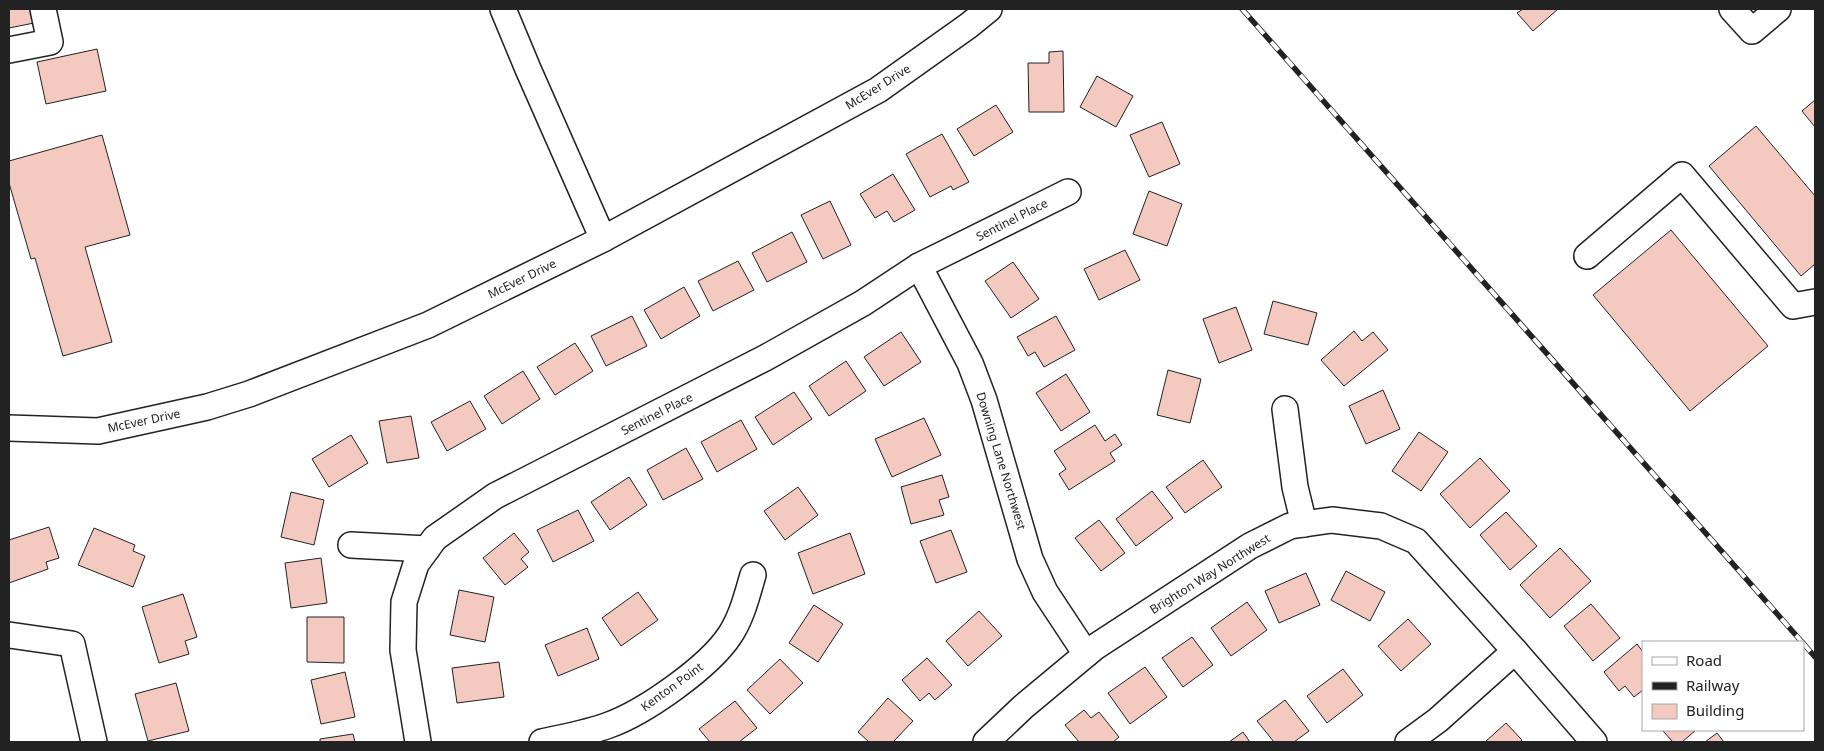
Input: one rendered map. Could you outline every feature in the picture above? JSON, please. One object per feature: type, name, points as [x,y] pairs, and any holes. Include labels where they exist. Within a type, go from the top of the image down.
[{"type":"street","points":[[9,50],[50,42],[43,9]]},
{"type":"street","points":[[503,9],[603,239]]},
{"type":"street","name":"McEver Drive","points":[[9,428],[98,432],[207,407],[249,394],[428,325],[603,239],[878,90],[989,9]]},
{"type":"street","points":[[1732,9],[1752,31],[1778,9]]},
{"type":"street","points":[[1588,256],[1682,176],[1794,306],[1815,302]]},
{"type":"street","name":"Sentinel Place","points":[[418,742],[403,650],[404,602],[416,564],[435,538],[495,496],[765,358],[863,303],[919,266],[1068,192]]},
{"type":"street","name":"Downing Lane Northwest","points":[[919,266],[973,372],[984,400],[1030,559],[1045,592],[1086,654]]},
{"type":"street","points":[[1285,409],[1295,487],[1304,524]]},
{"type":"street","name":"Brighton Way Northwest","points":[[986,742],[1023,707],[1095,647],[1250,546],[1290,526],[1332,520],[1381,526],[1416,541],[1515,650],[1594,742]]},
{"type":"street","points":[[352,545],[427,549]]},
{"type":"street","name":"Kenton Point","points":[[542,742],[609,725],[640,710],[694,673],[717,652],[731,634],[740,615],[753,574]]},
{"type":"street","points":[[9,635],[72,644],[94,742]]},
{"type":"street","points":[[1408,742],[1438,720],[1515,650]]},
{"type":"building","points":[[9,9],[36,9],[39,22],[9,28]]},
{"type":"building","points":[[1523,9],[1558,9],[1533,31],[1517,13]]},
{"type":"building","points":[[97,49],[106,91],[46,104],[37,62]]},
{"type":"building","points":[[1063,51],[1064,112],[1029,112],[1028,63],[1049,63],[1049,52]]},
{"type":"building","points":[[1097,76],[1133,96],[1116,127],[1080,107]]},
{"type":"building","points":[[1815,100],[1815,127],[1802,111]]},
{"type":"building","points":[[996,105],[1013,132],[974,156],[957,129]]},
{"type":"building","points":[[1162,122],[1180,164],[1149,177],[1130,135]]},
{"type":"building","points":[[1756,126],[1815,196],[1815,264],[1801,276],[1709,166]]},
{"type":"building","points":[[942,134],[969,182],[953,190],[951,186],[930,197],[906,154]]},
{"type":"building","points":[[102,135],[130,235],[85,247],[112,342],[63,356],[35,258],[31,259],[9,183],[9,161]]},
{"type":"building","points":[[893,174],[915,210],[894,222],[887,211],[875,218],[860,194]]},
{"type":"building","points":[[1149,191],[1182,204],[1167,246],[1133,234]]},
{"type":"building","points":[[830,201],[851,245],[823,259],[801,215]]},
{"type":"building","points":[[1671,230],[1768,346],[1690,411],[1593,295]]},
{"type":"building","points":[[792,232],[807,262],[767,282],[752,253]]},
{"type":"building","points":[[1125,250],[1140,280],[1099,300],[1084,269]]},
{"type":"building","points":[[738,261],[754,290],[713,311],[698,281]]},
{"type":"building","points":[[1013,262],[1039,299],[1011,318],[985,281]]},
{"type":"building","points":[[684,287],[700,316],[661,339],[644,310]]},
{"type":"building","points":[[1273,301],[1317,313],[1308,345],[1264,334]]},
{"type":"building","points":[[1236,307],[1252,350],[1219,363],[1203,319]]},
{"type":"building","points":[[632,316],[647,346],[606,366],[591,336]]},
{"type":"building","points":[[1056,316],[1075,350],[1044,367],[1035,352],[1028,356],[1017,337]]},
{"type":"building","points":[[1354,331],[1362,341],[1373,332],[1388,350],[1344,386],[1321,360]]},
{"type":"building","points":[[901,332],[921,362],[884,386],[864,357]]},
{"type":"building","points":[[575,343],[593,371],[555,395],[537,367]]},
{"type":"building","points":[[846,361],[866,391],[829,416],[809,386]]},
{"type":"building","points":[[1168,370],[1201,379],[1190,423],[1157,415]]},
{"type":"building","points":[[523,371],[540,399],[502,424],[484,396]]},
{"type":"building","points":[[1066,374],[1090,412],[1061,431],[1036,393]]},
{"type":"building","points":[[1383,390],[1400,429],[1366,444],[1349,406]]},
{"type":"building","points":[[794,392],[812,419],[773,445],[755,417]]},
{"type":"building","points":[[470,401],[486,429],[447,451],[431,422]]},
{"type":"building","points":[[411,416],[419,458],[387,463],[379,421]]},
{"type":"building","points":[[924,418],[941,455],[892,477],[875,439]]},
{"type":"building","points":[[741,420],[757,449],[717,472],[701,442]]},
{"type":"building","points":[[1095,425],[1105,441],[1115,434],[1122,445],[1110,453],[1115,461],[1069,490],[1059,474],[1066,469],[1054,451]]},
{"type":"building","points":[[1419,432],[1448,452],[1421,491],[1392,471]]},
{"type":"building","points":[[351,435],[368,463],[329,487],[312,459]]},
{"type":"building","points":[[686,448],[703,479],[663,500],[647,470]]},
{"type":"building","points":[[1480,458],[1510,491],[1470,528],[1440,494]]},
{"type":"building","points":[[1203,460],[1222,487],[1185,513],[1166,487]]},
{"type":"building","points":[[942,475],[949,497],[939,500],[944,515],[911,524],[901,487]]},
{"type":"building","points":[[629,477],[647,505],[610,530],[591,502]]},
{"type":"building","points":[[798,487],[818,515],[785,540],[764,511]]},
{"type":"building","points":[[1152,491],[1173,518],[1136,546],[1116,519]]},
{"type":"building","points":[[291,492],[324,500],[314,545],[281,537]]},
{"type":"building","points":[[578,510],[594,541],[553,562],[537,530]]},
{"type":"building","points":[[1506,512],[1537,546],[1510,570],[1480,535]]},
{"type":"building","points":[[1099,520],[1125,553],[1101,571],[1075,538]]},
{"type":"building","points":[[49,527],[59,558],[46,562],[48,569],[9,583],[9,540]]},
{"type":"building","points":[[94,528],[135,545],[133,551],[145,556],[133,587],[78,565]]},
{"type":"building","points":[[951,530],[967,572],[936,583],[920,541]]},
{"type":"building","points":[[514,533],[529,552],[521,559],[528,567],[505,585],[483,558]]},
{"type":"building","points":[[850,533],[865,574],[813,594],[798,553]]},
{"type":"building","points":[[1560,548],[1591,581],[1550,618],[1520,585]]},
{"type":"building","points":[[321,558],[327,603],[291,608],[285,563]]},
{"type":"building","points":[[1346,571],[1385,592],[1370,621],[1331,600]]},
{"type":"building","points":[[1306,573],[1320,605],[1279,623],[1265,591]]},
{"type":"building","points":[[459,590],[494,597],[485,642],[450,635]]},
{"type":"building","points":[[638,592],[658,620],[621,646],[602,618]]},
{"type":"building","points":[[183,594],[197,637],[185,641],[189,654],[159,663],[142,607]]},
{"type":"building","points":[[1247,602],[1267,630],[1231,656],[1211,628]]},
{"type":"building","points":[[1591,604],[1620,638],[1593,661],[1564,626]]},
{"type":"building","points":[[814,605],[843,624],[818,662],[789,643]]},
{"type":"building","points":[[979,611],[1002,636],[968,666],[946,641]]},
{"type":"building","points":[[307,617],[344,617],[344,663],[307,662]]},
{"type":"building","points":[[1408,619],[1431,644],[1401,671],[1378,646]]},
{"type":"building","points":[[587,628],[599,659],[558,676],[545,645]]},
{"type":"building","points":[[1192,637],[1213,665],[1183,687],[1162,658]]},
{"type":"building","points":[[1637,644],[1642,651],[1642,691],[1634,697],[1625,686],[1619,691],[1604,672]]},
{"type":"building","points":[[927,658],[952,685],[935,700],[929,693],[920,701],[902,680]]},
{"type":"building","points":[[780,659],[803,683],[770,714],[747,690]]},
{"type":"building","points":[[499,662],[504,697],[457,703],[452,668]]},
{"type":"building","points":[[1145,667],[1167,697],[1130,724],[1108,693]]},
{"type":"building","points":[[1343,669],[1363,695],[1327,723],[1307,696]]},
{"type":"building","points":[[345,672],[355,717],[321,724],[311,680]]},
{"type":"building","points":[[176,683],[189,731],[148,741],[135,694]]},
{"type":"building","points":[[888,698],[913,721],[893,742],[869,742],[858,732]]},
{"type":"building","points":[[1285,700],[1309,731],[1294,742],[1274,742],[1257,721]]},
{"type":"building","points":[[735,701],[757,728],[739,742],[710,742],[699,729]]},
{"type":"building","points":[[1084,710],[1091,718],[1099,712],[1119,737],[1113,742],[1079,742],[1065,725]]},
{"type":"building","points":[[1506,723],[1522,740],[1520,742],[1485,742]]},
{"type":"building","points":[[1663,731],[1695,731],[1682,742],[1673,742]]},
{"type":"building","points":[[1243,732],[1250,742],[1229,742]]},
{"type":"building","points":[[1717,733],[1724,742],[1705,742]]},
{"type":"building","points":[[353,734],[355,742],[320,742],[320,739]]},
{"type":"railway","points":[[1242,9],[1801,641]]},
{"type":"railway","points":[[1804,644],[1815,657]]}]
